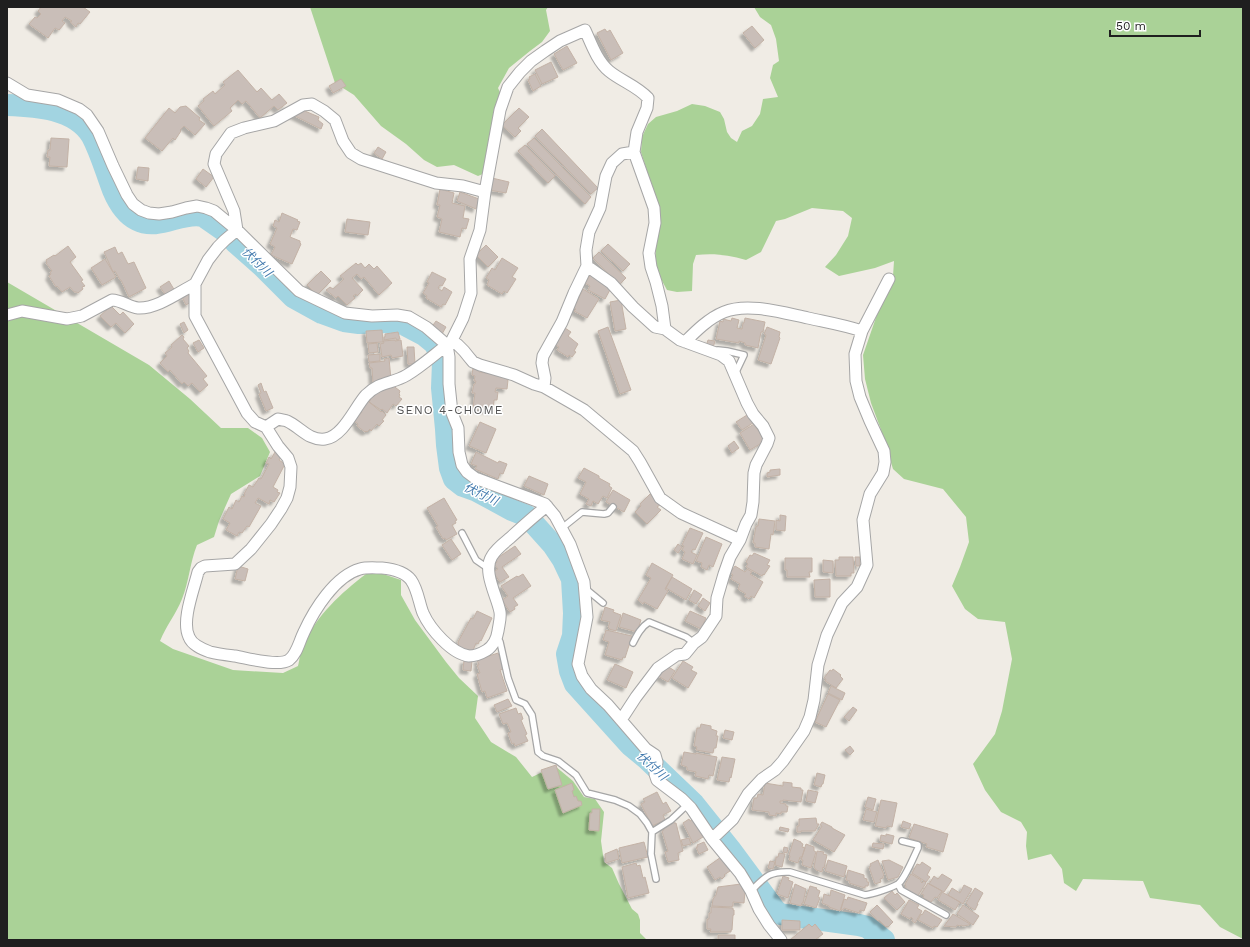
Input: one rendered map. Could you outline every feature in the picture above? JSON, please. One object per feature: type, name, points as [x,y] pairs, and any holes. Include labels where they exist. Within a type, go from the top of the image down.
[{"type":"street","points":[[443,348],[463,318],[471,293],[470,259],[480,230],[485,192],[500,110],[508,87],[531,61],[560,41],[585,30],[598,56],[608,70],[643,92],[648,98],[647,108],[637,132],[634,152],[654,208],[655,223],[649,253],[651,267],[662,306],[665,329]]},
{"type":"street","points":[[7,83],[27,94],[58,100],[79,108],[87,115],[98,131],[115,171],[128,194],[134,204],[141,210],[159,214],[197,206],[214,211],[232,234],[299,292],[345,313],[372,316],[397,315],[408,317],[426,327],[449,357],[449,384],[452,413],[458,428],[459,452],[462,465],[467,472],[475,478],[545,504],[555,516],[570,544],[577,560],[585,588],[587,617],[578,664],[582,676],[591,689],[646,749],[655,755],[657,762],[655,774],[656,780],[682,799],[717,835],[751,891],[759,909],[781,940]]},
{"type":"street","points":[[485,192],[463,186],[436,183],[361,159],[351,153],[343,141],[335,120],[312,104],[303,105],[274,121],[244,128],[231,133],[216,154],[214,164],[234,211],[232,234],[208,260],[195,284],[194,316],[247,413],[255,422],[266,427],[278,446],[288,458],[292,467],[287,498],[271,524],[251,549],[235,564],[205,566],[198,572],[188,610],[186,627],[189,638],[195,644],[210,652],[264,661],[285,662],[294,655],[308,622],[331,589],[345,577],[359,569],[372,568],[395,570],[403,573],[411,580],[424,615],[438,635],[456,652],[469,656],[479,654],[489,648],[497,637],[500,621],[500,613],[492,587],[489,569],[492,556],[501,546],[547,506]]},
{"type":"street","points":[[544,387],[545,378],[542,363],[543,356],[562,322],[587,266],[586,250],[589,232],[600,208],[606,176],[612,163],[622,154],[634,152]]},
{"type":"street","points":[[587,266],[611,283],[655,327],[665,329],[680,340],[721,355],[729,361],[741,392],[769,438],[768,444],[756,465],[754,473],[754,502],[751,515],[740,540],[730,557],[724,574],[717,598],[718,607],[716,616],[702,637],[694,643],[685,654],[677,655],[658,668],[621,720]]},
{"type":"street","points":[[717,835],[733,819],[748,794],[762,779],[775,770],[804,731],[810,717],[814,700],[818,665],[827,635],[842,603],[857,587],[867,565],[863,520],[870,494],[883,473],[885,462],[884,451],[864,409],[860,397],[856,382],[855,354],[862,331],[889,279]]},
{"type":"street","points":[[7,315],[22,311],[67,320],[82,316],[112,300],[117,300],[137,308],[152,306],[195,284]]},
{"type":"street","points":[[686,342],[696,330],[710,320],[724,312],[740,308],[781,312],[862,331]]},
{"type":"street","points":[[266,427],[278,419],[287,421],[309,436],[317,439],[330,438],[342,429],[364,397],[372,390],[381,384],[406,376],[443,348],[454,342],[473,362],[514,375],[544,387],[584,410],[633,451],[660,498],[681,513],[740,540]]},
{"type":"lane","points":[[713,352],[727,350],[744,355],[735,375]]},
{"type":"lane","points":[[562,528],[582,512],[604,514],[608,513],[613,507]]},
{"type":"lane","points":[[462,533],[476,560],[489,569]]},
{"type":"lane","points":[[585,588],[603,603]]},
{"type":"lane","points":[[633,644],[639,632],[649,622],[686,637],[694,643]]},
{"type":"lane","points":[[497,637],[500,642],[508,678],[516,700],[525,704],[532,715],[538,752],[543,756],[558,761],[576,775],[587,793],[615,800],[634,810],[644,818],[652,832],[651,854],[656,879]]},
{"type":"lane","points":[[652,832],[670,820],[687,805]]},
{"type":"lane","points":[[751,891],[770,874],[781,871],[790,872],[865,896],[872,894],[898,884],[902,879],[918,848],[918,845],[902,841]]},
{"type":"lane","points":[[898,884],[901,890],[946,915]]},
{"type":"green space","points":[[310,7],[548,7],[546,10],[550,31],[542,42],[509,68],[498,88],[504,101],[490,171],[478,176],[454,165],[437,167],[424,160],[406,144],[381,126],[354,95],[335,83]]},
{"type":"green space","points":[[754,7],[1243,7],[1243,939],[1220,927],[1200,905],[1150,898],[1143,881],[1083,879],[1076,891],[1064,883],[1062,869],[1051,854],[1028,860],[1026,846],[1027,832],[1021,822],[1001,812],[985,790],[973,764],[995,734],[1002,711],[1012,659],[1005,622],[978,619],[965,609],[952,586],[969,542],[966,517],[943,489],[904,479],[893,469],[871,403],[865,379],[863,355],[880,306],[893,276],[894,261],[875,268],[839,276],[825,267],[836,255],[848,236],[852,218],[843,211],[812,208],[776,221],[761,252],[746,260],[721,255],[696,255],[693,264],[692,291],[677,292],[667,290],[661,279],[655,261],[659,209],[641,152],[642,137],[648,124],[656,117],[677,111],[692,104],[705,106],[720,112],[724,119],[727,132],[731,138],[737,142],[742,131],[752,126],[760,114],[763,99],[778,97],[770,78],[773,65],[779,61],[776,39],[771,25],[760,17]]},
{"type":"green space","points":[[7,282],[149,365],[190,399],[221,428],[248,428],[262,438],[270,452],[260,476],[231,494],[219,521],[214,537],[197,545],[182,599],[160,641],[173,649],[233,670],[283,673],[298,666],[302,647],[315,624],[330,605],[357,581],[366,574],[383,574],[401,580],[401,595],[415,620],[459,678],[478,696],[475,718],[491,742],[516,757],[532,777],[555,766],[573,781],[584,797],[595,799],[604,812],[601,841],[604,862],[612,868],[632,909],[638,914],[640,920],[640,933],[647,940],[7,940]]},
{"type":"building","points":[[41,7],[83,7],[90,12],[80,24],[78,23],[76,27],[70,22],[72,21],[65,17],[62,21],[65,23],[59,30],[55,28],[48,38],[29,24],[35,17],[37,18],[41,14],[38,11]]},
{"type":"building","points":[[752,26],[764,40],[755,48],[743,33]]},
{"type":"building","points":[[605,29],[607,32],[610,30],[623,53],[611,60],[597,33]]},
{"type":"building","points":[[567,46],[577,63],[563,70],[554,54]]},
{"type":"building","points":[[551,62],[558,77],[542,84],[535,70]]},
{"type":"building","points":[[238,70],[257,92],[261,88],[272,100],[279,94],[287,103],[278,110],[274,106],[260,118],[246,101],[242,104],[238,100],[230,108],[232,111],[214,126],[198,106],[204,101],[203,99],[213,91],[215,94],[225,85],[223,82]]},
{"type":"building","points":[[535,74],[541,86],[533,91],[528,80],[530,79],[529,77]]},
{"type":"building","points":[[341,79],[346,86],[333,93],[329,86]]},
{"type":"building","points":[[186,106],[200,118],[199,120],[205,124],[195,135],[184,126],[180,130],[181,131],[175,140],[173,138],[162,151],[145,138],[169,108],[175,113],[180,107]]},
{"type":"building","points":[[519,108],[529,117],[518,128],[521,131],[515,137],[502,125]]},
{"type":"building","points":[[300,109],[319,117],[318,120],[323,124],[321,129],[291,114]]},
{"type":"building","points":[[542,129],[598,188],[591,194],[535,136]]},
{"type":"building","points":[[51,138],[69,139],[67,167],[49,166],[50,157],[47,157],[48,150],[50,150]]},
{"type":"building","points":[[534,138],[591,197],[585,204],[527,144]]},
{"type":"building","points":[[525,145],[555,176],[548,183],[518,151]]},
{"type":"building","points":[[378,147],[386,152],[382,159],[374,153]]},
{"type":"building","points":[[138,167],[149,168],[148,181],[136,179]]},
{"type":"building","points":[[203,169],[214,177],[206,187],[196,179]]},
{"type":"building","points":[[492,178],[509,182],[506,193],[489,190]]},
{"type":"building","points":[[440,189],[454,193],[452,203],[465,206],[463,218],[469,219],[466,229],[462,228],[460,237],[439,232],[442,219],[437,217],[440,205],[437,205]]},
{"type":"building","points":[[460,192],[479,199],[476,209],[457,201]]},
{"type":"building","points":[[282,213],[300,222],[297,230],[293,229],[290,237],[300,241],[301,244],[292,264],[271,255],[275,247],[270,244],[277,228],[273,226],[275,220],[279,222]]},
{"type":"building","points":[[347,219],[370,222],[368,235],[345,232]]},
{"type":"building","points":[[608,244],[630,264],[623,271],[601,251]]},
{"type":"building","points":[[486,245],[498,257],[488,267],[476,255]]},
{"type":"building","points":[[68,246],[76,257],[70,262],[83,280],[81,281],[85,286],[82,287],[83,289],[78,293],[74,292],[70,287],[62,292],[57,286],[56,287],[49,276],[51,274],[50,272],[52,271],[46,263],[46,260],[54,255],[55,256]]},
{"type":"building","points":[[115,247],[118,254],[122,252],[128,264],[134,262],[146,288],[129,297],[121,280],[115,271],[113,272],[104,252]]},
{"type":"building","points":[[599,252],[626,278],[619,285],[593,258]]},
{"type":"building","points":[[502,258],[518,268],[512,277],[516,279],[507,293],[504,291],[502,294],[487,285],[489,280],[486,278],[492,268],[495,270]]},
{"type":"building","points":[[105,259],[116,277],[102,285],[91,268]]},
{"type":"building","points":[[356,263],[358,265],[361,263],[365,268],[369,264],[374,269],[377,266],[392,283],[379,295],[364,277],[361,279],[357,274],[352,278],[363,290],[357,296],[356,294],[353,296],[355,298],[347,305],[338,296],[336,298],[326,290],[330,287],[333,289],[344,279],[340,276]]},
{"type":"building","points":[[321,271],[331,281],[317,295],[307,285]]},
{"type":"building","points":[[432,272],[446,279],[442,286],[440,285],[438,288],[442,291],[444,287],[452,292],[445,305],[443,304],[441,307],[426,298],[427,296],[423,293],[429,283],[427,282]]},
{"type":"building","points":[[591,274],[611,288],[605,299],[588,290],[590,286],[585,283]]},
{"type":"building","points":[[169,281],[175,291],[167,297],[160,287]]},
{"type":"building","points":[[583,289],[599,299],[587,318],[574,311]]},
{"type":"building","points":[[190,294],[192,298],[189,300],[191,302],[186,305],[182,297]]},
{"type":"building","points":[[621,300],[626,329],[615,331],[610,302]]},
{"type":"building","points":[[111,306],[120,315],[123,312],[134,324],[125,333],[116,323],[111,327],[100,316]]},
{"type":"building","points":[[732,318],[739,320],[737,328],[742,329],[745,318],[765,322],[763,332],[761,332],[758,348],[745,345],[745,343],[739,341],[739,343],[716,339],[720,321],[723,322],[723,319],[731,321]]},
{"type":"building","points":[[436,321],[446,327],[442,334],[431,328]]},
{"type":"building","points":[[184,322],[188,330],[184,333],[180,324]]},
{"type":"building","points":[[608,327],[631,390],[620,394],[598,331]]},
{"type":"building","points":[[767,327],[780,332],[780,338],[771,364],[758,360]]},
{"type":"building","points":[[565,328],[571,332],[568,336],[578,344],[574,351],[576,352],[572,357],[569,355],[568,357],[557,350],[559,347],[554,344]]},
{"type":"building","points":[[382,330],[383,342],[367,343],[366,331]]},
{"type":"building","points":[[398,332],[400,339],[396,340],[396,338],[384,340],[385,334]]},
{"type":"building","points":[[182,335],[184,337],[183,339],[189,346],[187,348],[189,351],[188,353],[207,376],[203,379],[208,385],[200,392],[192,383],[188,386],[184,382],[182,384],[170,370],[168,372],[160,363],[167,356],[165,353],[172,347],[171,345]]},
{"type":"building","points":[[199,340],[204,348],[198,352],[193,343]]},
{"type":"building","points":[[401,340],[403,356],[392,358],[391,355],[382,357],[380,344],[384,343],[383,341]]},
{"type":"building","points":[[708,340],[715,341],[713,348],[706,346]]},
{"type":"building","points":[[377,343],[378,352],[369,353],[368,344]]},
{"type":"building","points":[[407,347],[414,347],[415,364],[408,364]]},
{"type":"building","points":[[380,354],[380,361],[369,362],[368,355]]},
{"type":"building","points":[[389,358],[391,380],[373,384],[372,368],[370,368],[369,363],[385,361],[384,359]]},
{"type":"building","points":[[473,368],[479,369],[479,372],[506,376],[506,379],[508,380],[507,389],[496,388],[495,392],[498,392],[497,400],[494,400],[493,411],[473,408],[475,393],[472,393],[476,381],[474,381],[475,376],[472,375]]},
{"type":"building","points":[[261,383],[273,408],[266,411],[259,394],[261,393],[258,385]]},
{"type":"building","points":[[391,384],[400,391],[399,397],[402,399],[396,406],[393,404],[387,413],[369,402],[376,390],[379,393],[384,386]]},
{"type":"building","points":[[368,401],[386,415],[382,420],[384,421],[379,426],[377,424],[371,431],[370,429],[365,432],[357,426],[358,424],[354,421],[362,412],[360,411]]},
{"type":"building","points":[[747,415],[753,423],[742,430],[736,422]]},
{"type":"building","points":[[480,422],[496,429],[486,453],[469,446]]},
{"type":"building","points":[[754,424],[765,441],[750,450],[740,433]]},
{"type":"building","points":[[734,441],[739,448],[732,453],[728,446]]},
{"type":"building","points":[[275,452],[282,455],[279,460],[285,464],[273,487],[280,493],[274,502],[270,500],[269,504],[258,498],[255,503],[261,506],[249,527],[247,526],[242,533],[239,532],[237,536],[226,530],[230,523],[223,519],[229,507],[232,509],[236,500],[239,502],[242,496],[244,497],[249,485],[253,487],[259,478],[261,479],[269,464],[266,463],[269,457],[271,459]]},
{"type":"building","points":[[476,452],[498,463],[499,461],[507,464],[503,474],[500,473],[498,479],[475,469],[477,466],[471,464]]},
{"type":"building","points":[[584,468],[599,476],[599,478],[610,484],[609,486],[612,488],[607,498],[603,496],[598,504],[593,501],[591,506],[586,504],[589,499],[580,494],[586,482],[578,478]]},
{"type":"building","points":[[780,469],[780,475],[767,477],[767,473],[770,472],[770,470]]},
{"type":"building","points":[[529,476],[548,484],[544,495],[524,486]]},
{"type":"building","points":[[613,490],[630,500],[624,512],[606,502]]},
{"type":"building","points":[[650,494],[660,505],[657,507],[661,510],[647,524],[635,512],[641,506],[640,504]]},
{"type":"building","points":[[444,498],[457,520],[455,521],[456,523],[452,525],[457,534],[446,540],[445,538],[443,539],[436,527],[438,526],[427,508]]},
{"type":"building","points":[[780,515],[786,516],[785,531],[776,530],[776,520],[780,521]]},
{"type":"building","points":[[759,519],[775,521],[769,549],[755,547],[755,543],[753,543],[756,526],[758,526]]},
{"type":"building","points":[[690,528],[703,533],[695,550],[693,549],[691,552],[697,555],[693,564],[682,559],[685,552],[682,550],[684,546],[682,545]]},
{"type":"building","points":[[706,537],[722,544],[713,567],[709,565],[707,570],[701,567],[702,563],[696,561]]},
{"type":"building","points":[[451,539],[461,554],[452,560],[442,545]]},
{"type":"building","points":[[678,544],[682,547],[678,553],[674,550]]},
{"type":"building","points":[[515,546],[521,554],[502,567],[509,577],[500,582],[493,572],[498,569],[494,564],[497,562],[496,559]]},
{"type":"building","points":[[754,553],[770,560],[767,565],[770,566],[762,576],[746,567],[748,564],[746,562],[750,555],[752,556]]},
{"type":"building","points":[[839,557],[853,557],[854,573],[851,573],[851,576],[836,576],[835,560],[839,560]]},
{"type":"building","points":[[855,557],[860,557],[860,566],[856,566]]},
{"type":"building","points":[[785,558],[812,558],[812,572],[809,572],[810,577],[787,577],[787,570],[785,570]]},
{"type":"building","points":[[823,560],[833,561],[833,573],[823,572]]},
{"type":"building","points":[[652,563],[673,575],[665,589],[668,591],[657,609],[644,602],[643,604],[638,600],[651,578],[646,575]]},
{"type":"building","points":[[238,566],[248,569],[245,581],[235,579]]},
{"type":"building","points":[[735,566],[745,572],[747,569],[752,572],[750,574],[763,582],[754,598],[751,596],[749,599],[744,596],[746,594],[738,589],[740,584],[731,579],[733,575],[730,573]]},
{"type":"building","points":[[523,574],[531,586],[513,598],[518,605],[510,612],[502,600],[508,596],[501,586]]},
{"type":"building","points":[[672,577],[692,589],[686,600],[666,588]]},
{"type":"building","points":[[830,579],[830,597],[815,597],[814,580]]},
{"type":"building","points":[[694,590],[702,595],[696,604],[689,600]]},
{"type":"building","points":[[703,598],[710,603],[705,611],[698,606]]},
{"type":"building","points":[[605,607],[614,610],[613,612],[621,615],[616,631],[609,629],[608,627],[610,622],[601,620]]},
{"type":"building","points":[[477,611],[492,618],[481,641],[480,640],[478,644],[476,643],[472,653],[459,647],[458,642],[471,618],[473,619]]},
{"type":"building","points":[[690,611],[706,618],[701,629],[685,621]]},
{"type":"building","points":[[623,613],[641,620],[637,632],[619,627]]},
{"type":"building","points":[[606,630],[632,636],[625,658],[623,657],[622,660],[605,655],[609,642],[603,640]]},
{"type":"building","points":[[498,653],[504,669],[500,670],[507,691],[487,698],[485,691],[482,692],[477,674],[480,673],[477,660]]},
{"type":"building","points":[[464,660],[472,661],[471,671],[463,670]]},
{"type":"building","points":[[683,661],[693,667],[691,670],[697,673],[688,688],[672,678]]},
{"type":"building","points":[[615,664],[633,672],[626,688],[607,680]]},
{"type":"building","points":[[667,666],[675,671],[668,682],[658,676]]},
{"type":"building","points":[[833,669],[841,675],[840,676],[843,679],[836,688],[825,681],[826,679],[824,678],[830,670],[832,671]]},
{"type":"building","points":[[831,686],[845,693],[842,700],[828,693]]},
{"type":"building","points":[[828,694],[840,700],[826,727],[815,722]]},
{"type":"building","points":[[508,699],[512,706],[497,712],[494,705]]},
{"type":"building","points":[[853,707],[857,710],[849,721],[844,717]]},
{"type":"building","points":[[516,708],[518,714],[521,713],[523,719],[521,720],[527,734],[525,735],[528,741],[515,746],[514,743],[512,744],[508,733],[511,732],[507,723],[503,724],[499,714]]},
{"type":"building","points":[[701,724],[711,726],[711,729],[717,731],[716,736],[718,736],[716,748],[714,748],[713,753],[696,750],[697,747],[694,746],[697,728],[700,728]]},
{"type":"building","points":[[725,730],[734,732],[732,740],[723,738]]},
{"type":"building","points":[[850,746],[854,751],[850,755],[845,750]]},
{"type":"building","points":[[684,752],[717,757],[713,776],[709,775],[708,779],[695,776],[696,772],[687,770],[687,767],[681,765]]},
{"type":"building","points":[[722,757],[735,759],[729,782],[717,780]]},
{"type":"building","points":[[556,765],[562,785],[548,789],[541,770]]},
{"type":"building","points":[[817,773],[825,775],[821,787],[814,785]]},
{"type":"building","points":[[783,782],[792,783],[792,787],[801,788],[801,790],[803,790],[801,802],[780,801],[780,803],[788,806],[787,812],[781,812],[781,814],[776,813],[776,816],[769,815],[769,812],[752,810],[754,798],[757,798],[758,794],[763,795],[765,783],[783,786]]},
{"type":"building","points":[[572,783],[574,797],[576,796],[578,801],[581,801],[582,805],[563,813],[555,790]]},
{"type":"building","points":[[808,790],[818,792],[815,803],[806,801]]},
{"type":"building","points":[[657,792],[663,804],[666,802],[671,811],[663,815],[665,820],[652,826],[641,804],[645,802],[643,799]]},
{"type":"building","points":[[868,797],[876,799],[873,810],[865,807]]},
{"type":"building","points":[[881,800],[897,803],[892,827],[887,826],[886,828],[875,826]]},
{"type":"building","points":[[592,809],[600,809],[599,831],[589,830],[590,813],[592,813]]},
{"type":"building","points":[[866,809],[877,812],[874,822],[863,820]]},
{"type":"building","points":[[816,818],[817,824],[819,824],[815,831],[797,832],[799,819]]},
{"type":"building","points":[[689,819],[690,821],[694,819],[703,837],[693,843],[683,823]]},
{"type":"building","points":[[674,821],[674,823],[676,823],[683,851],[678,853],[679,860],[668,862],[665,852],[668,851],[662,831],[664,830],[663,827]]},
{"type":"building","points":[[903,821],[911,824],[909,829],[901,827]]},
{"type":"building","points":[[822,822],[845,835],[834,852],[813,840],[822,826],[820,825]]},
{"type":"building","points":[[914,824],[948,834],[943,852],[926,847],[927,844],[909,838]]},
{"type":"building","points":[[780,827],[789,829],[788,832],[779,830]]},
{"type":"building","points":[[886,834],[894,836],[892,844],[880,841],[881,835],[886,836]]},
{"type":"building","points":[[689,838],[691,844],[683,846],[681,840]]},
{"type":"building","points":[[794,839],[801,842],[803,844],[802,847],[805,848],[798,863],[789,860]]},
{"type":"building","points":[[644,842],[648,857],[622,863],[619,848]]},
{"type":"building","points":[[704,842],[708,850],[699,854],[696,847]]},
{"type":"building","points":[[873,843],[884,844],[883,849],[872,847]]},
{"type":"building","points":[[806,844],[814,847],[814,851],[816,852],[811,868],[802,865],[803,860],[801,860]]},
{"type":"building","points":[[784,847],[788,848],[787,853],[783,852]]},
{"type":"building","points":[[617,849],[619,859],[606,863],[605,854]]},
{"type":"building","points":[[817,851],[824,852],[823,854],[827,855],[822,872],[816,870],[814,867]]},
{"type":"building","points":[[779,853],[785,854],[782,867],[775,865],[776,857],[778,857]]},
{"type":"building","points":[[721,857],[730,871],[724,875],[725,876],[722,879],[720,877],[715,880],[707,867]]},
{"type":"building","points":[[828,860],[847,866],[844,877],[825,871]]},
{"type":"building","points":[[878,860],[884,875],[883,878],[880,879],[881,882],[875,884],[869,867],[871,866],[870,864]]},
{"type":"building","points":[[889,860],[903,867],[898,877],[888,880],[882,861]]},
{"type":"building","points":[[770,861],[775,862],[773,869],[768,868]]},
{"type":"building","points":[[922,862],[931,868],[927,875],[930,877],[926,882],[912,873],[917,864],[920,865]]},
{"type":"building","points":[[636,863],[637,866],[640,865],[649,893],[628,898],[622,867]]},
{"type":"building","points":[[848,870],[864,875],[864,878],[867,879],[867,882],[869,882],[868,886],[865,886],[865,888],[849,883],[850,881],[846,880]]},
{"type":"building","points":[[911,874],[921,880],[922,883],[924,881],[926,883],[917,897],[905,889],[905,884]]},
{"type":"building","points":[[942,874],[952,880],[944,892],[929,884],[934,876],[938,879]]},
{"type":"building","points":[[783,876],[789,878],[788,880],[793,882],[788,898],[777,894]]},
{"type":"building","points":[[928,883],[942,891],[937,898],[935,897],[931,902],[923,898],[924,895],[921,894]]},
{"type":"building","points":[[741,884],[741,886],[743,886],[742,889],[745,891],[744,903],[733,902],[732,907],[712,906],[718,887]]},
{"type":"building","points":[[795,884],[806,889],[801,906],[790,903]]},
{"type":"building","points":[[964,885],[972,889],[963,904],[948,895],[952,888],[960,893]]},
{"type":"building","points":[[810,886],[817,888],[816,889],[820,891],[818,897],[820,898],[816,908],[804,904]]},
{"type":"building","points":[[975,888],[983,893],[975,910],[966,903]]},
{"type":"building","points":[[831,890],[845,895],[840,911],[822,903],[824,894],[830,896]]},
{"type":"building","points":[[892,891],[895,895],[897,893],[905,902],[897,910],[884,898]]},
{"type":"building","points":[[942,892],[960,902],[955,910],[938,900]]},
{"type":"building","points":[[848,897],[867,903],[864,911],[860,910],[859,913],[844,908],[843,910],[841,909],[844,899],[847,900]]},
{"type":"building","points":[[909,900],[919,905],[917,908],[922,911],[915,923],[912,921],[913,919],[911,917],[910,919],[901,914]]},
{"type":"building","points":[[877,905],[893,922],[888,927],[886,927],[879,920],[878,921],[870,912]]},
{"type":"building","points":[[963,905],[979,916],[973,925],[957,914]]},
{"type":"building","points":[[711,907],[733,908],[734,915],[731,932],[710,932],[711,929],[707,929],[707,919],[709,919],[709,913],[711,913]]},
{"type":"building","points":[[925,910],[942,920],[937,927],[934,926],[933,928],[918,920]]},
{"type":"building","points":[[953,914],[970,924],[963,926],[957,925],[956,927],[944,926]]},
{"type":"building","points":[[782,920],[800,921],[800,930],[782,930]]},
{"type":"building","points":[[809,924],[812,927],[815,924],[823,934],[815,940],[790,940]]},
{"type":"building","points":[[718,935],[735,935],[735,940],[718,940]]},
{"type":"waterway","name":"伏付川","points":[[7,105],[30,106],[54,110],[76,119],[92,136],[117,199],[125,211],[137,220],[145,223],[154,223],[186,216],[203,216],[226,232],[293,297],[322,313],[344,321],[359,323],[386,322],[403,324],[424,335],[435,344],[443,362],[442,388],[447,445],[450,468],[454,479],[463,486],[477,491],[512,510],[527,516],[553,545],[563,560],[572,579],[574,613],[573,636],[567,654],[570,671],[575,684],[630,745],[647,759],[694,804],[730,849],[775,910],[780,914],[867,927],[884,940]]},
{"type":"district","name":"SENO 4-CHOME","points":[[450,410]]}]
